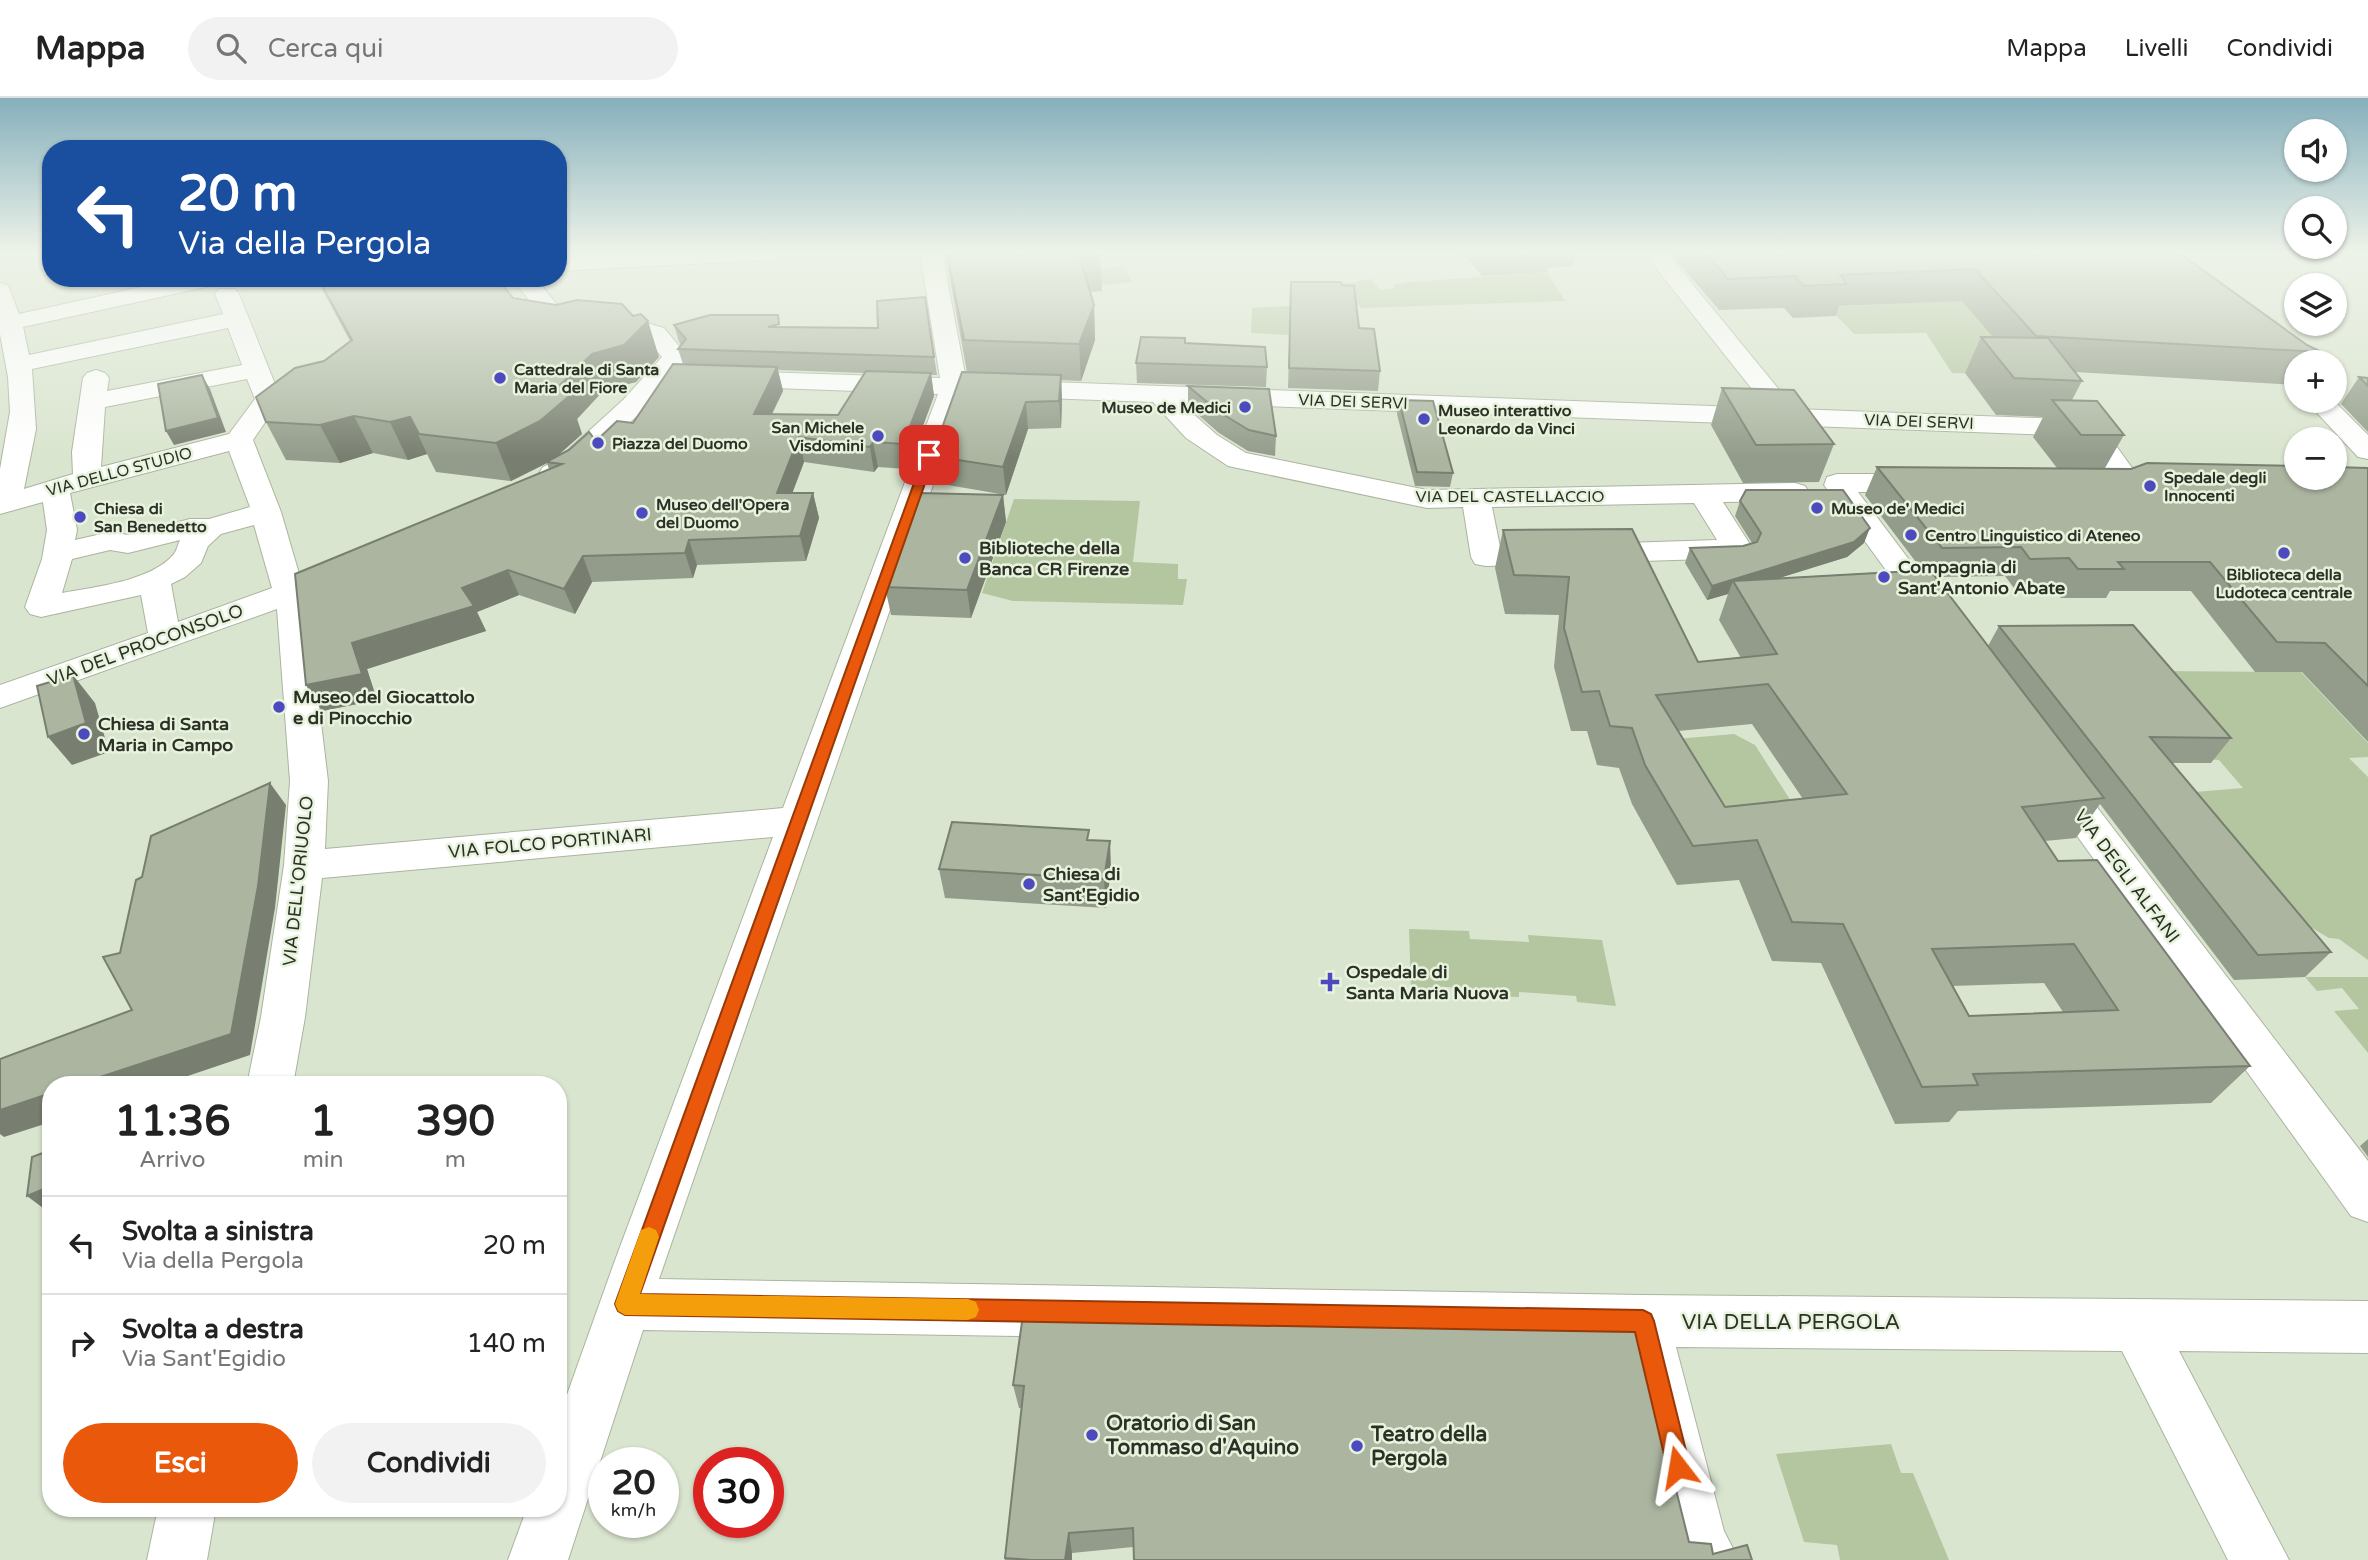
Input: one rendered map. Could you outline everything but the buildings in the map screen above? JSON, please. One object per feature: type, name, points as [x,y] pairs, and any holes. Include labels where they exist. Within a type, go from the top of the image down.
[{"type":"street","points":[[6,321],[9,340],[11,402],[22,430],[6,495]]},
{"type":"street","points":[[9,340],[52,321]]},
{"type":"street","points":[[9,340],[100,348],[226,321]]},
{"type":"street","points":[[237,321],[268,399],[239,440],[266,512],[290,593],[364,561]]},
{"type":"street","points":[[531,485],[566,467],[632,405],[675,356],[655,333],[640,328],[570,321]]},
{"type":"street","points":[[567,1476],[625,1304],[954,387],[943,321]]},
{"type":"street","points":[[1711,321],[1789,416],[1951,637]]},
{"type":"street","points":[[87,479],[86,452],[100,348]]},
{"type":"street","points":[[93,402],[256,370]]},
{"type":"street","name":"VIA DEI SERVI","points":[[658,376],[2089,428],[2126,479],[2115,485],[2060,484]]},
{"type":"street","name":"VIA DEL CASTELLACCIO","points":[[1163,395],[1174,411],[1224,455],[1407,496],[1476,498],[1703,494],[1829,473],[1948,484]]},
{"type":"street","points":[[2331,413],[2368,451]]},
{"type":"street","name":"VIA DELLO STUDIO","points":[[6,495],[55,489],[239,440]]},
{"type":"street","points":[[55,489],[62,530],[58,553],[41,607],[146,585],[174,570],[190,556],[193,543],[210,528]]},
{"type":"street","points":[[1476,498],[1486,558],[1738,550],[1703,494]]},
{"type":"street","points":[[58,553],[110,541],[128,544],[190,528],[210,528],[266,512]]},
{"type":"street","points":[[146,585],[165,638]]},
{"type":"street","name":"VIA DEL PROCONSOLO","points":[[0,697],[290,593]]},
{"type":"street","name":"VIA DELL'ORIUOLO","points":[[272,1076],[283,1017],[304,865],[309,781],[290,593]]},
{"type":"street","name":"VIA DEGLI ALFANI","points":[[2033,748],[2368,1200]]},
{"type":"street","name":"VIA FOLCO PORTINARI","points":[[304,865],[797,821]]},
{"type":"street","name":"VIA DELLA PERGOLA","points":[[625,1304],[1643,1321],[2368,1327]]},
{"type":"street","points":[[1643,1321],[1698,1546],[1709,1560]]},
{"type":"street","points":[[2136,1324],[2259,1560]]},
{"type":"street","points":[[177,1560],[185,1517]]},
{"type":"street","points":[[538,1560],[553,1517]]},
{"type":"green space","points":[[1251,321],[1289,321],[1289,335],[1251,333]]},
{"type":"green space","points":[[1842,321],[2024,321],[2007,374],[1952,373],[1926,333],[1854,334]]},
{"type":"green space","points":[[1014,499],[1140,501],[1133,562],[1178,564],[1178,579],[1187,579],[1183,605],[1013,601],[982,593]]},
{"type":"green space","points":[[2156,671],[2301,672],[2368,743],[2368,757],[2349,758],[2368,777],[2368,960],[2339,939],[2329,938],[2278,908],[2158,795],[2243,788],[2219,760],[2207,759]]},
{"type":"green space","points":[[1734,734],[1755,745],[1798,812],[1731,832],[1676,739]]},
{"type":"green space","points":[[1409,929],[1469,931],[1470,939],[1529,942],[1528,935],[1602,940],[1616,1006],[1577,1002],[1576,996],[1519,992],[1519,997],[1488,996],[1487,990],[1433,986],[1433,991],[1411,990]]},
{"type":"green space","points":[[2305,977],[2368,977],[2368,1053],[2334,1011],[2359,1009],[2342,988],[2317,991]]},
{"type":"green space","points":[[1891,1444],[1901,1473],[1913,1473],[1949,1560],[1840,1560],[1837,1545],[1804,1542],[1776,1454]]},
{"type":"slow traffic","points":[[649,1237],[625,1304],[968,1310]]},
{"type":"place","name":"Cattedrale di Santa Maria del Fiore","points":[[500,378]]},
{"type":"place","name":"Museo de Medici","points":[[1245,407]]},
{"type":"place","name":"Museo interattivo Leonardo da Vinci","points":[[1424,419]]},
{"type":"place","name":"San Michele Visdomini","points":[[878,436]]},
{"type":"place","name":"Piazza del Duomo","points":[[598,443]]},
{"type":"place","name":"Spedale degli Innocenti","points":[[2150,486]]},
{"type":"place","name":"Museo de' Medici","points":[[1817,508]]},
{"type":"place","name":"Museo dell'Opera del Duomo","points":[[642,513]]},
{"type":"place","name":"Chiesa di San Benedetto","points":[[80,517]]},
{"type":"place","name":"Centro Linguistico di Ateneo","points":[[1911,535]]},
{"type":"place","name":"Biblioteca della Ludoteca centrale","points":[[2284,553]]},
{"type":"place","name":"Biblioteche della Banca CR Firenze","points":[[965,558]]},
{"type":"place","name":"Compagnia di Sant'Antonio Abate","points":[[1884,577]]},
{"type":"place","name":"Museo del Giocattolo e di Pinocchio","points":[[279,707]]},
{"type":"place","name":"Chiesa di Santa Maria in Campo","points":[[84,734]]},
{"type":"place","name":"Chiesa di Sant'Egidio","points":[[1029,884]]},
{"type":"place","name":"Ospedale di Santa Maria Nuova","points":[[1330,982]]},
{"type":"place","name":"Oratorio di San Tommaso d'Aquino","points":[[1092,1435]]},
{"type":"place","name":"Teatro della Pergola","points":[[1357,1446]]},
{"type":"route","points":[[929,455],[625,1304],[1643,1321],[1678,1467]]}]
